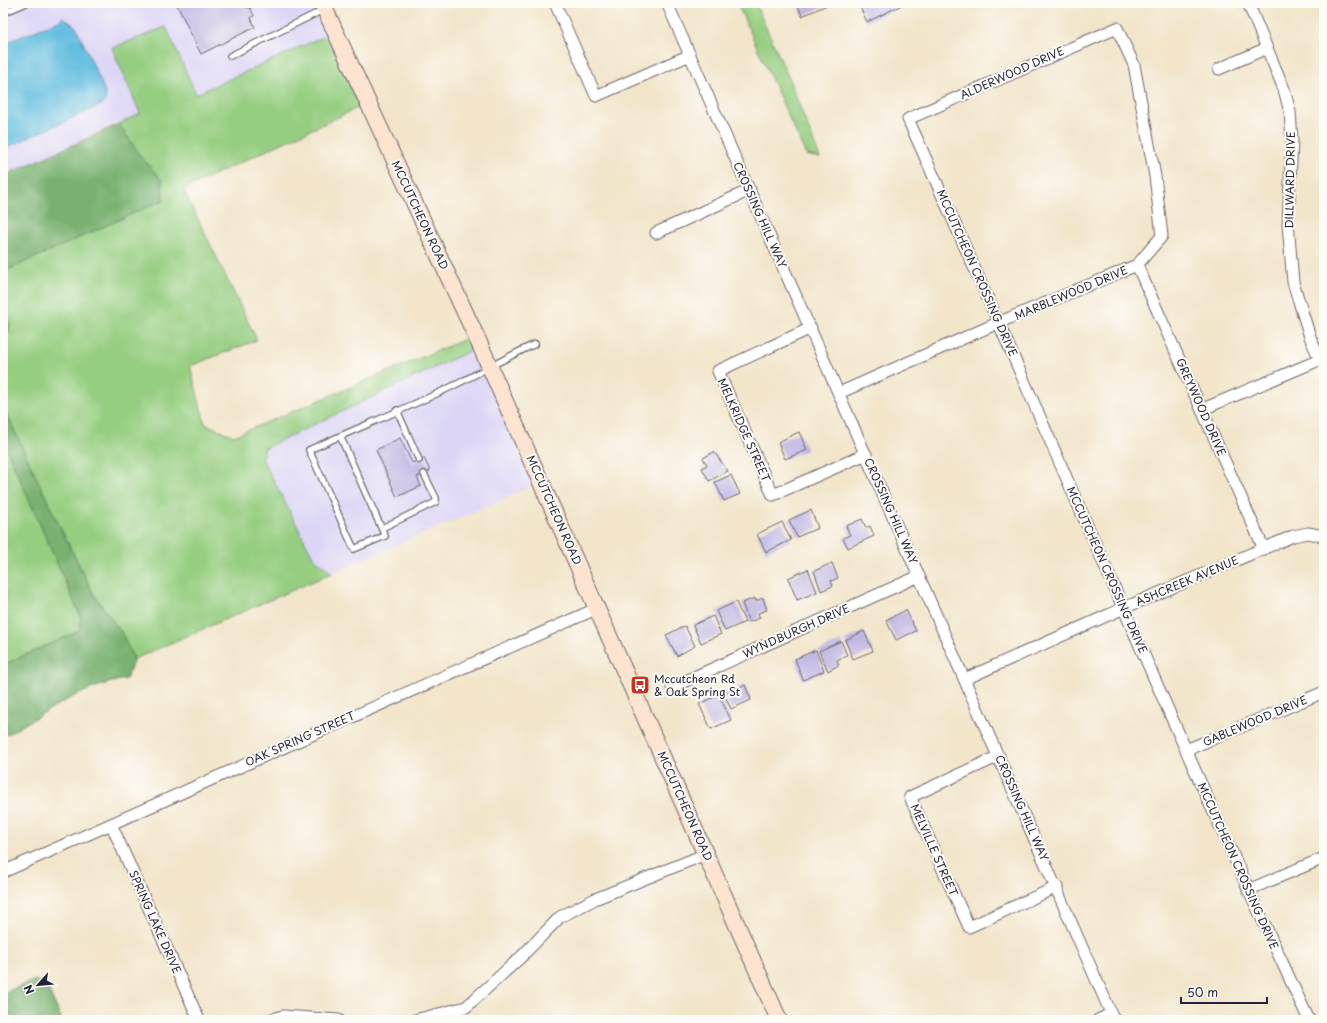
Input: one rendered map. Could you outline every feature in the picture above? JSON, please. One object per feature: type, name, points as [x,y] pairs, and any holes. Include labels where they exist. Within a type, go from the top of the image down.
[{"type":"main road","name":"MCCUTCHEON ROAD","points":[[324,6],[490,367],[598,608],[779,1020]]},
{"type":"street","points":[[554,3],[596,96],[690,55]]},
{"type":"street","name":"CROSSING HILL WAY","points":[[667,3],[1113,1017]]},
{"type":"street","name":"DILLWARD DRIVE","points":[[1248,3],[1284,89],[1290,112],[1292,140],[1288,224],[1292,282],[1322,359]]},
{"type":"street","name":"ALDERWOOD DRIVE","points":[[908,119],[1117,28]]},
{"type":"street","name":"MARBLEWOOD DRIVE","points":[[839,393],[1000,322],[1137,265],[1162,236],[1155,176],[1134,65],[1117,28]]},
{"type":"street","points":[[1220,69],[1267,48]]},
{"type":"street","name":"MCCUTCHEON CROSSING DRIVE","points":[[908,119],[1000,322],[1248,890],[1309,1020]]},
{"type":"street","points":[[656,233],[750,190]]},
{"type":"street","name":"GREYWOOD DRIVE","points":[[1137,265],[1203,409],[1264,549]]},
{"type":"street","name":"MELKRIDGE STREET","points":[[810,328],[718,371],[773,495],[866,454]]},
{"type":"street","points":[[1203,409],[1322,359]]},
{"type":"street","name":"ASHCREEK AVENUE","points":[[965,679],[1124,608],[1264,549],[1308,533],[1324,536]]},
{"type":"street","name":"WYNDBURGH DRIVE","points":[[672,687],[920,576]]},
{"type":"street","name":"OAK SPRING STREET","points":[[3,872],[598,608]]},
{"type":"street","name":"GABLEWOOD DRIVE","points":[[1186,750],[1324,692]]},
{"type":"street","name":"MELVILLE STREET","points":[[999,756],[910,797],[969,927],[1057,887]]},
{"type":"street","name":"SPRING LAKE DRIVE","points":[[111,824],[199,1020]]},
{"type":"street","points":[[415,1020],[466,1008],[521,957],[560,917],[595,899],[706,854]]},
{"type":"street","points":[[1248,890],[1324,858]]},
{"type":"street","points":[[269,1020],[283,1016],[339,1020]]},
{"type":"street","points":[[1098,1020],[1113,1017]]},
{"type":"lane","points":[[3,13],[26,3]]},
{"type":"lane","points":[[230,56],[324,6]]},
{"type":"lane","points":[[340,436],[385,536],[354,549],[309,450],[490,367],[498,361],[534,344]]},
{"type":"lane","points":[[398,410],[419,460]]},
{"type":"lane","points":[[382,528],[436,502],[436,498],[424,474]]},
{"type":"shaded area","points":[[3,3],[320,3],[333,32],[196,94],[166,27],[113,48],[140,113],[3,176]]},
{"type":"shaded area","points":[[479,347],[540,483],[332,573],[313,557],[262,458],[265,448]]},
{"type":"green space","points":[[737,3],[755,3],[787,74],[820,158],[806,155]]},
{"type":"green space","points":[[166,27],[196,94],[327,35],[360,107],[183,189],[257,340],[190,366],[205,424],[234,436],[468,338],[474,349],[265,448],[262,458],[313,557],[332,573],[134,659],[121,632],[94,595],[54,515],[3,406],[3,334],[9,332],[10,322],[3,309],[3,272],[163,200],[162,180],[140,156],[119,124],[140,113],[112,48]]},
{"type":"green space","points":[[119,124],[140,156],[162,180],[163,200],[3,272],[3,176]]},
{"type":"green space","points":[[3,309],[10,322],[9,332],[3,334]]},
{"type":"green space","points":[[3,406],[54,515],[94,595],[121,632],[134,659],[126,679],[80,694],[50,709],[8,734],[3,734],[3,665],[79,631],[81,617],[3,441]]},
{"type":"green space","points":[[3,441],[81,617],[79,631],[3,665],[3,493],[9,487],[3,469]]},
{"type":"green space","points":[[35,980],[47,986],[62,1020],[3,1020],[3,993]]},
{"type":"water","points":[[63,17],[76,27],[104,89],[106,98],[103,104],[3,149],[3,44],[57,22]]},
{"type":"building","points":[[176,3],[245,3],[247,8],[250,7],[254,16],[251,18],[255,27],[201,54]]},
{"type":"building","points":[[797,3],[827,3],[827,5],[802,16]]},
{"type":"building","points":[[858,3],[906,3],[867,22]]},
{"type":"building","points":[[799,432],[807,450],[785,459],[778,442]]},
{"type":"building","points":[[400,438],[412,463],[424,458],[430,471],[417,477],[421,486],[397,497],[376,450]]},
{"type":"building","points":[[714,452],[728,471],[709,481],[702,468],[707,465],[703,458]]},
{"type":"building","points":[[731,475],[740,494],[724,501],[715,482]]},
{"type":"building","points":[[811,510],[818,528],[797,537],[789,520]]},
{"type":"building","points":[[862,519],[866,528],[870,526],[874,536],[848,548],[843,538],[850,535],[846,526]]},
{"type":"building","points":[[782,522],[791,540],[766,552],[757,534]]},
{"type":"building","points":[[832,563],[838,578],[831,581],[833,586],[821,591],[814,571]]},
{"type":"building","points":[[808,569],[817,592],[797,600],[788,578]]},
{"type":"building","points":[[755,598],[755,601],[763,598],[767,610],[758,613],[760,618],[749,622],[742,603]]},
{"type":"building","points":[[736,602],[745,622],[725,631],[716,611]]},
{"type":"building","points":[[906,610],[916,631],[896,640],[886,620]]},
{"type":"building","points":[[713,616],[721,634],[701,643],[693,625]]},
{"type":"building","points":[[685,626],[695,646],[677,656],[666,635]]},
{"type":"building","points":[[864,631],[873,651],[853,659],[845,640]]},
{"type":"building","points":[[841,641],[847,655],[837,660],[839,665],[828,671],[819,651]]},
{"type":"building","points":[[816,650],[824,671],[803,680],[795,659]]},
{"type":"building","points":[[745,685],[751,700],[731,709],[724,694]]},
{"type":"building","points":[[719,695],[731,720],[711,729],[699,704]]},
{"type":"place","name":"Mccutcheon Rd & Oak Spring St","points":[[640,685]]}]
